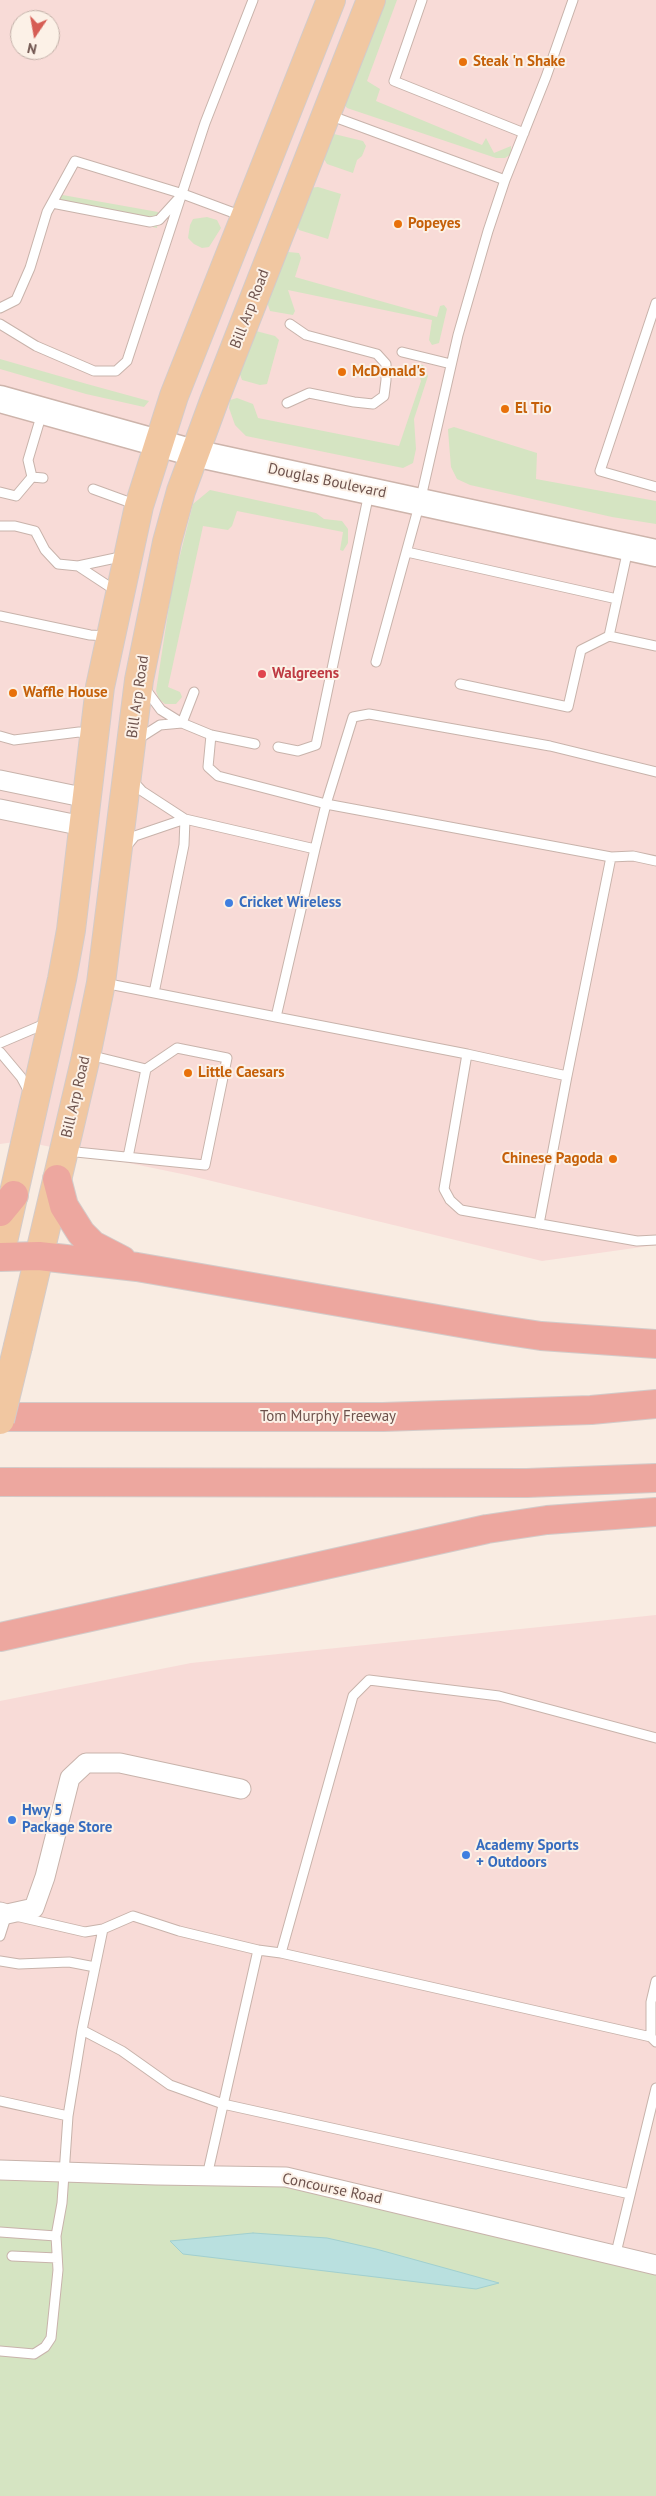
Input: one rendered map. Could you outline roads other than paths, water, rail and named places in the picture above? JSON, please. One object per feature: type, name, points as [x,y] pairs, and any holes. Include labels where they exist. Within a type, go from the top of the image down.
[{"type":"highway","points":[[57,1179],[64,1206],[80,1233],[105,1252],[137,1267]]},
{"type":"highway","points":[[0,1256],[39,1256],[137,1267],[541,1336],[656,1344]]},
{"type":"highway","name":"Tom Murphy Freeway","points":[[0,1419],[383,1417],[591,1410],[656,1404]]},
{"type":"highway","points":[[0,1482],[526,1483],[656,1478]]},
{"type":"highway","points":[[1,1636],[487,1529],[547,1520],[656,1512]]},
{"type":"main road","points":[[0,1256],[7,1203],[35,1103],[71,930],[94,735],[110,636],[139,506],[158,443],[331,0]]},
{"type":"main road","name":"Bill Arp Road","points":[[0,1419],[64,1150],[101,983],[139,680],[167,542],[194,453],[371,0]]},
{"type":"main road","name":"Douglas Boulevard","points":[[0,400],[194,453],[656,553]]},
{"type":"street","points":[[0,780],[87,798]]},
{"type":"street","points":[[0,808],[83,826]]},
{"type":"street","points":[[4,1913],[34,1908],[45,1877],[70,1778],[86,1763],[120,1763],[241,1789]]},
{"type":"street","name":"Concourse Road","points":[[0,2170],[286,2177],[656,2266]]},
{"type":"lane","points":[[0,324],[36,346],[94,371],[116,371],[127,361],[205,123],[253,0]]},
{"type":"lane","points":[[422,0],[394,81],[524,133]]},
{"type":"lane","points":[[376,662],[420,502],[451,364],[505,180],[573,0]]},
{"type":"lane","points":[[327,114],[505,180]]},
{"type":"lane","points":[[0,308],[16,300],[30,268],[52,203],[75,161],[183,194],[245,218]]},
{"type":"lane","points":[[52,203],[150,222],[159,220],[183,194]]},
{"type":"lane","points":[[656,303],[600,471],[656,487]]},
{"type":"lane","points":[[287,403],[309,392],[354,402],[374,404],[384,396],[386,380],[386,364],[377,354],[306,335],[290,324]]},
{"type":"lane","points":[[402,352],[451,364]]},
{"type":"lane","points":[[32,478],[28,460],[42,411]]},
{"type":"lane","points":[[0,492],[16,496],[32,478],[43,478]]},
{"type":"lane","points":[[93,489],[139,506]]},
{"type":"lane","points":[[278,747],[298,751],[316,745],[370,491]]},
{"type":"lane","points":[[0,526],[15,526],[35,531],[46,550],[58,564],[78,566],[128,556]]},
{"type":"lane","points":[[609,636],[629,547]]},
{"type":"lane","points":[[407,552],[618,599]]},
{"type":"lane","points":[[78,566],[120,593]]},
{"type":"lane","points":[[0,616],[90,635],[110,636]]},
{"type":"lane","points":[[460,684],[568,707],[581,650],[609,636],[656,646]]},
{"type":"lane","points":[[139,680],[161,710],[182,723],[211,736],[255,744]]},
{"type":"lane","points":[[182,723],[194,692]]},
{"type":"lane","points":[[276,1017],[326,804],[353,717],[369,714],[550,746],[656,772]]},
{"type":"lane","points":[[131,747],[139,738],[160,725],[182,723]]},
{"type":"lane","points":[[0,736],[14,740],[79,732],[94,735]]},
{"type":"lane","points":[[211,736],[208,767],[218,776],[326,804],[610,858],[632,856],[656,860]]},
{"type":"lane","points":[[128,776],[142,791],[185,819],[315,849]]},
{"type":"lane","points":[[118,857],[135,836],[185,819]]},
{"type":"lane","points":[[154,993],[184,845],[185,819]]},
{"type":"lane","points":[[539,1224],[610,858]]},
{"type":"lane","points":[[101,983],[467,1054],[567,1076]]},
{"type":"lane","points":[[0,1043],[54,1019]]},
{"type":"lane","points":[[64,1150],[128,1157],[205,1165],[227,1058],[177,1048],[146,1068],[128,1157]]},
{"type":"lane","points":[[0,1052],[21,1077],[35,1103]]},
{"type":"lane","points":[[86,1054],[146,1068]]},
{"type":"lane","points":[[467,1054],[444,1189],[450,1200],[461,1210],[637,1241],[656,1240]]},
{"type":"lane","points":[[280,1953],[353,1696],[368,1680],[499,1696],[656,1738]]},
{"type":"lane","points":[[0,1936],[4,1913],[85,1932],[103,1929],[132,1916],[258,1950],[280,1953],[654,2039],[651,2002],[656,1981]]},
{"type":"lane","points":[[0,2351],[34,2354],[45,2347],[51,2338],[58,2270],[56,2236],[64,2173],[68,2116],[82,2030],[103,1929]]},
{"type":"lane","points":[[207,2176],[258,1950]]},
{"type":"lane","points":[[0,1961],[19,1964],[69,1962],[95,1967]]},
{"type":"lane","points":[[82,2030],[122,2051],[170,2086],[224,2104],[630,2194]]},
{"type":"lane","points":[[615,2257],[656,2088]]},
{"type":"lane","points":[[0,2101],[68,2116]]},
{"type":"lane","points":[[0,2232],[56,2236]]},
{"type":"lane","points":[[12,2256],[57,2258]]},
{"type":"water","points":[[253,2233],[327,2238],[376,2249],[499,2283],[476,2289],[183,2254],[170,2241]]},
{"type":"place","name":"Steak 'n Shake","points":[[463,62]]},
{"type":"place","name":"Popeyes","points":[[398,224]]},
{"type":"place","name":"McDonald's","points":[[342,372]]},
{"type":"place","name":"El Tio","points":[[505,409]]},
{"type":"place","name":"Walgreens","points":[[262,674]]},
{"type":"place","name":"Waffle House","points":[[13,693]]},
{"type":"place","name":"Cricket Wireless","points":[[229,903]]},
{"type":"place","name":"Little Caesars","points":[[188,1073]]},
{"type":"place","name":"Chinese Pagoda","points":[[613,1159]]},
{"type":"place","name":"Hwy 5 Package Store","points":[[12,1820]]},
{"type":"place","name":"Academy Sports + Outdoors","points":[[466,1855]]}]
